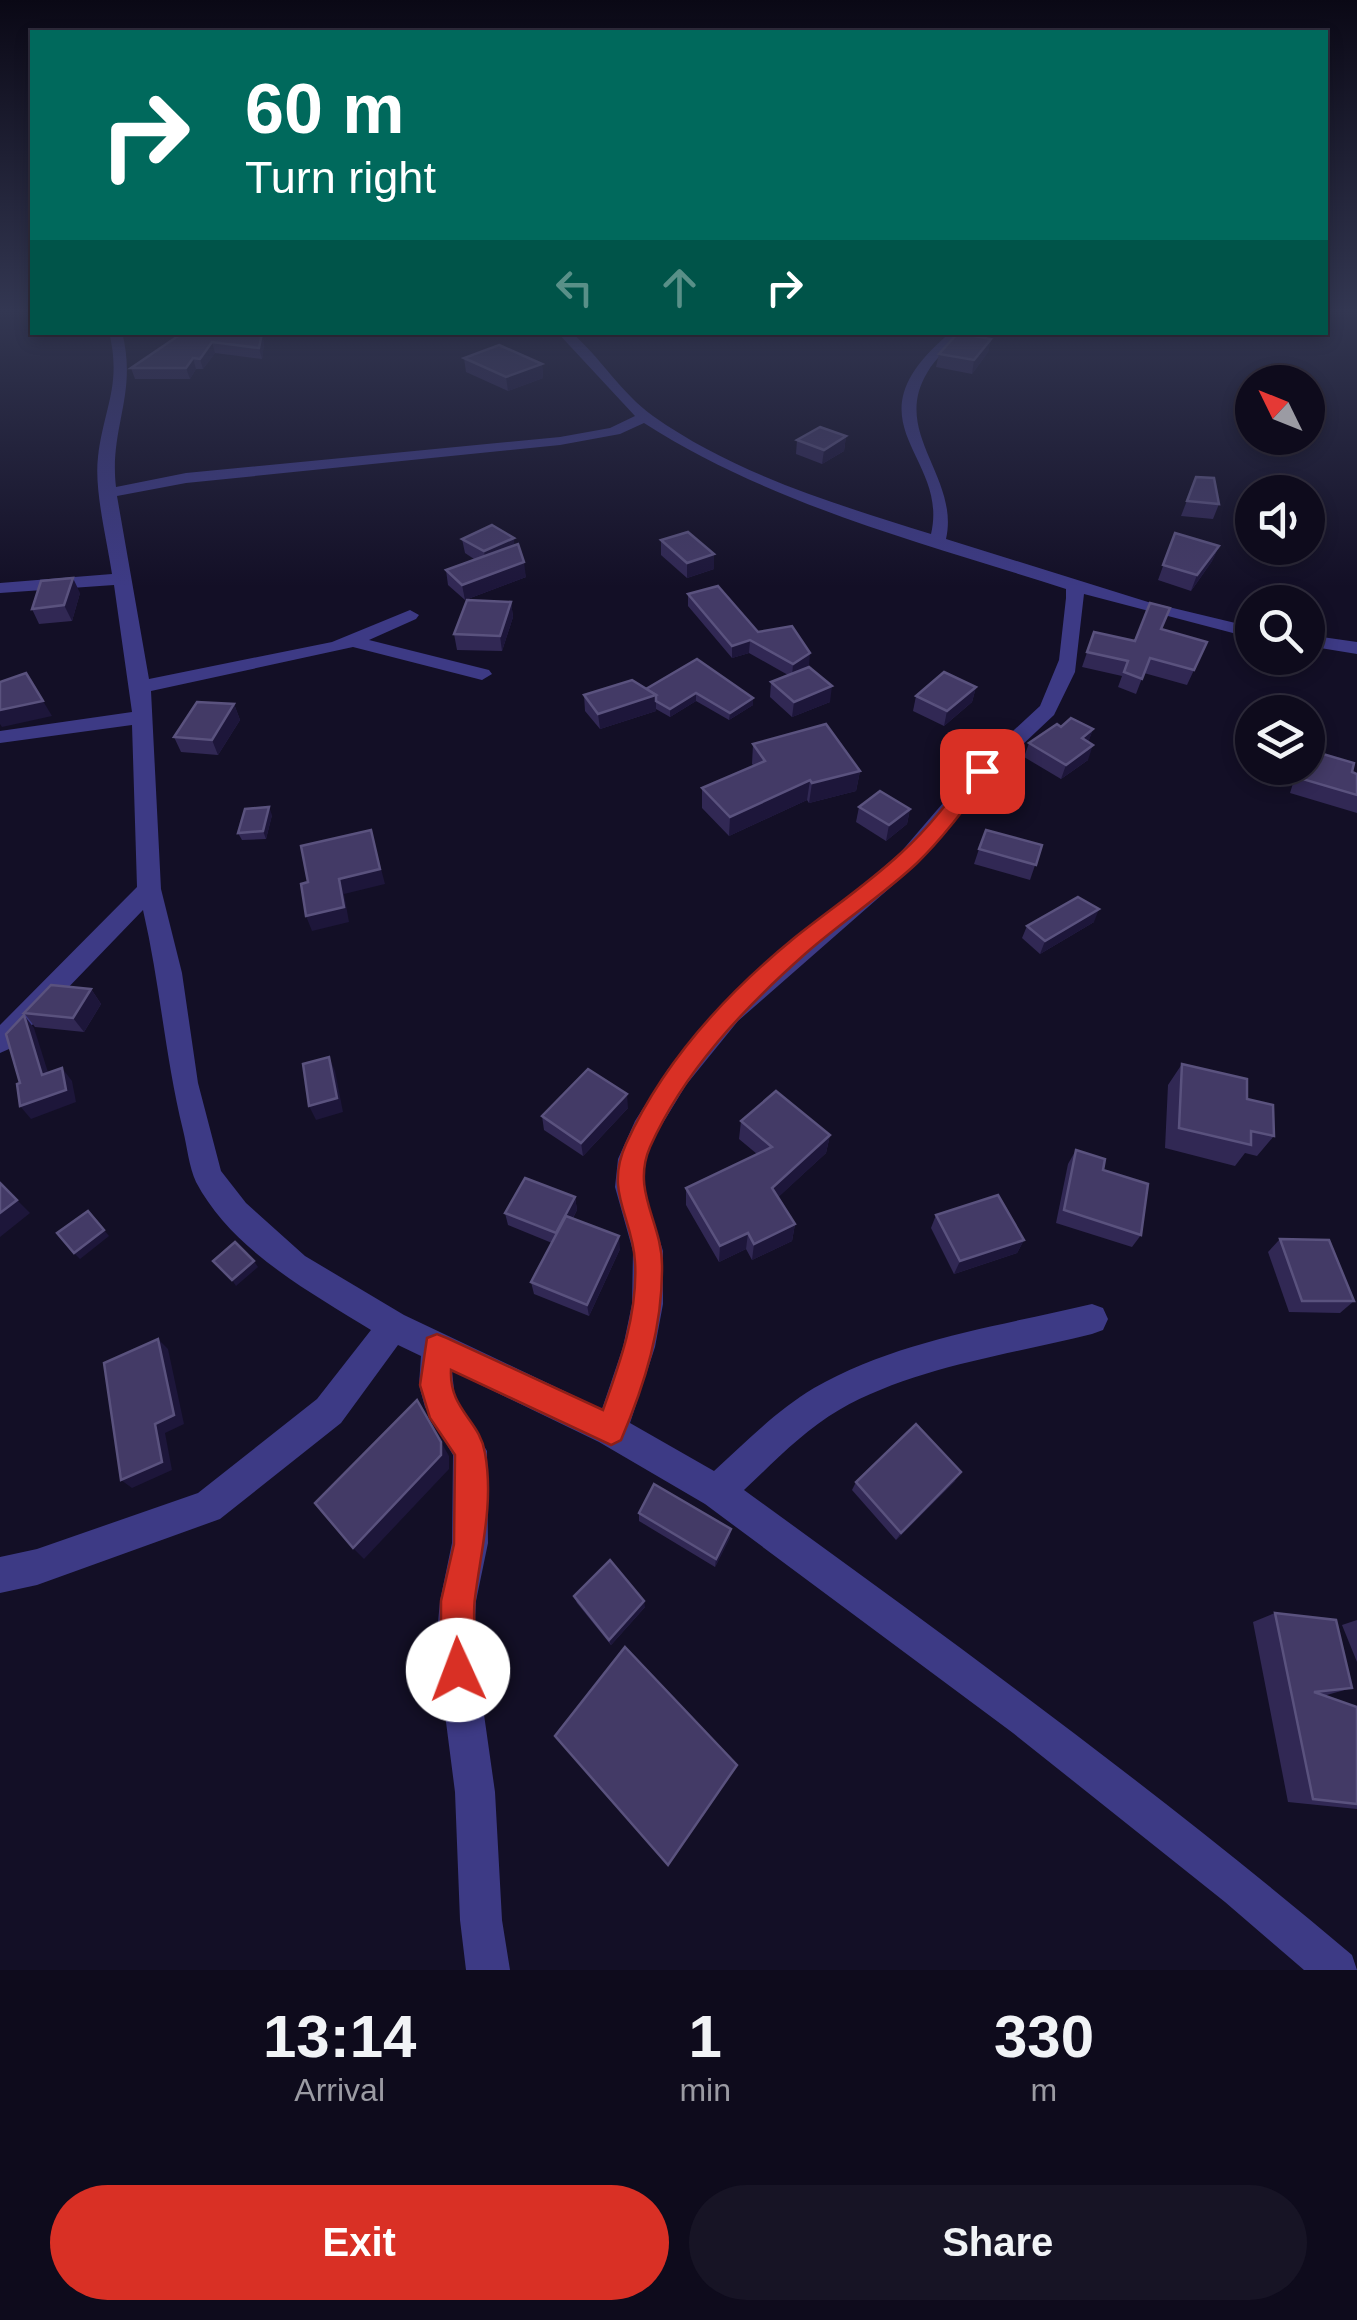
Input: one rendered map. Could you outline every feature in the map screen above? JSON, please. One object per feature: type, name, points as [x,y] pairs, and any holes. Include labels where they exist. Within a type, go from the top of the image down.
[{"type":"street","points":[[115,403],[105,460],[142,702],[149,889],[170,973],[185,1083],[208,1176],[236,1212],[294,1266],[394,1326],[611,1430],[716,1492],[1028,1718],[1337,1970]]},
{"type":"street","points":[[631,403],[644,417],[736,469],[805,501],[1192,621],[1235,629]]},
{"type":"street","points":[[909,403],[913,442],[937,490],[942,512],[937,542]]},
{"type":"street","points":[[108,492],[186,478],[560,441],[605,433],[644,417]]},
{"type":"street","points":[[0,588],[122,580]]},
{"type":"street","points":[[611,1430],[641,1346],[648,1278],[649,1261],[628,1186],[636,1148],[676,1078],[725,1016],[798,947],[908,860],[946,820],[982,771],[1032,728],[1052,703],[1062,685],[1073,636],[1075,586]]},
{"type":"street","points":[[0,736],[142,702],[354,641],[410,614]]},
{"type":"street","points":[[354,641],[482,674]]},
{"type":"street","points":[[1325,643],[1357,648]]},
{"type":"street","points":[[0,1042],[149,889]]},
{"type":"street","points":[[716,1492],[791,1426],[839,1392],[898,1370],[1092,1319]]},
{"type":"street","points":[[0,1576],[37,1567],[208,1506],[329,1411],[394,1326]]},
{"type":"street","points":[[437,1348],[435,1385],[441,1407],[470,1451],[470,1544],[458,1601],[455,1644],[476,1792],[481,1920],[488,1970]]},
{"type":"building","points":[[820,427],[846,436],[824,450],[797,440]]},
{"type":"building","points":[[1196,477],[1214,478],[1219,504],[1187,501]]},
{"type":"building","points":[[492,525],[514,538],[484,551],[462,539]]},
{"type":"building","points":[[688,532],[714,554],[687,563],[661,540]]},
{"type":"building","points":[[1175,533],[1219,546],[1197,575],[1163,565]]},
{"type":"building","points":[[518,544],[524,562],[462,585],[446,570]]},
{"type":"building","points":[[73,578],[64,605],[32,609],[41,581]]},
{"type":"building","points":[[718,586],[758,632],[792,626],[810,653],[793,664],[750,640],[732,646],[688,594]]},
{"type":"building","points":[[467,600],[511,602],[500,636],[454,634]]},
{"type":"building","points":[[1150,603],[1170,608],[1161,629],[1207,642],[1194,670],[1150,658],[1142,679],[1124,672],[1128,661],[1087,652],[1094,632],[1135,641]]},
{"type":"building","points":[[697,659],[753,698],[730,713],[696,693],[670,709],[646,689]]},
{"type":"building","points":[[809,667],[832,686],[794,702],[771,682]]},
{"type":"building","points":[[944,672],[976,687],[947,711],[916,696]]},
{"type":"building","points":[[26,673],[43,701],[0,710],[0,682]]},
{"type":"building","points":[[632,680],[656,695],[598,714],[584,695]]},
{"type":"building","points":[[197,702],[234,704],[212,740],[174,737]]},
{"type":"building","points":[[1071,718],[1093,729],[1082,738],[1093,745],[1066,765],[1029,743],[1057,724],[1061,727]]},
{"type":"building","points":[[826,724],[860,771],[812,783],[810,780],[730,817],[702,788],[765,761],[753,744]]},
{"type":"building","points":[[1325,755],[1354,763],[1357,795],[1323,785]]},
{"type":"building","points":[[880,791],[910,809],[889,825],[859,807]]},
{"type":"building","points":[[269,807],[263,831],[238,833],[245,809]]},
{"type":"building","points":[[371,830],[380,869],[339,879],[344,907],[306,916],[301,884],[308,882],[301,846]]},
{"type":"building","points":[[986,830],[1042,845],[1036,865],[979,849]]},
{"type":"building","points":[[1078,897],[1099,909],[1045,941],[1027,926]]},
{"type":"building","points":[[51,985],[91,989],[73,1018],[24,1013]]},
{"type":"building","points":[[24,1015],[42,1075],[62,1068],[66,1090],[20,1106],[20,1083],[6,1034]]},
{"type":"building","points":[[329,1057],[337,1098],[309,1106],[303,1064]]},
{"type":"building","points":[[1182,1064],[1247,1079],[1247,1099],[1273,1105],[1274,1136],[1251,1131],[1251,1145],[1179,1128]]},
{"type":"building","points":[[588,1069],[627,1094],[581,1143],[542,1116]]},
{"type":"building","points":[[776,1091],[830,1135],[772,1188],[795,1224],[754,1244],[748,1233],[720,1246],[686,1188],[772,1147],[741,1121]]},
{"type":"building","points":[[1076,1150],[1105,1159],[1103,1170],[1148,1184],[1141,1235],[1064,1210]]},
{"type":"building","points":[[525,1178],[575,1197],[556,1233],[505,1213]]},
{"type":"building","points":[[0,1183],[17,1200],[0,1213]]},
{"type":"building","points":[[998,1195],[1024,1240],[960,1261],[936,1215]]},
{"type":"building","points":[[88,1211],[104,1230],[74,1253],[57,1233]]},
{"type":"building","points":[[566,1216],[619,1236],[587,1305],[531,1282]]},
{"type":"building","points":[[1280,1239],[1329,1240],[1354,1301],[1302,1301]]},
{"type":"building","points":[[235,1242],[254,1261],[232,1280],[213,1261]]},
{"type":"building","points":[[158,1339],[174,1415],[155,1424],[162,1462],[121,1480],[104,1363]]},
{"type":"building","points":[[417,1400],[441,1442],[441,1455],[353,1548],[315,1503]]},
{"type":"building","points":[[916,1424],[961,1472],[901,1533],[856,1482]]},
{"type":"building","points":[[654,1484],[731,1529],[716,1559],[639,1513]]},
{"type":"building","points":[[610,1560],[644,1601],[609,1640],[574,1596]]},
{"type":"building","points":[[1275,1613],[1336,1620],[1352,1688],[1314,1692],[1357,1707],[1357,1804],[1313,1799]]},
{"type":"building","points":[[625,1647],[737,1765],[668,1865],[555,1736]]},
{"type":"route","points":[[458,1670],[458,1601],[470,1544],[470,1451],[441,1407],[435,1385],[437,1348],[611,1430],[641,1346],[649,1261],[628,1186],[636,1148],[676,1078],[725,1016],[798,947],[908,860],[946,820],[982,771]]}]
